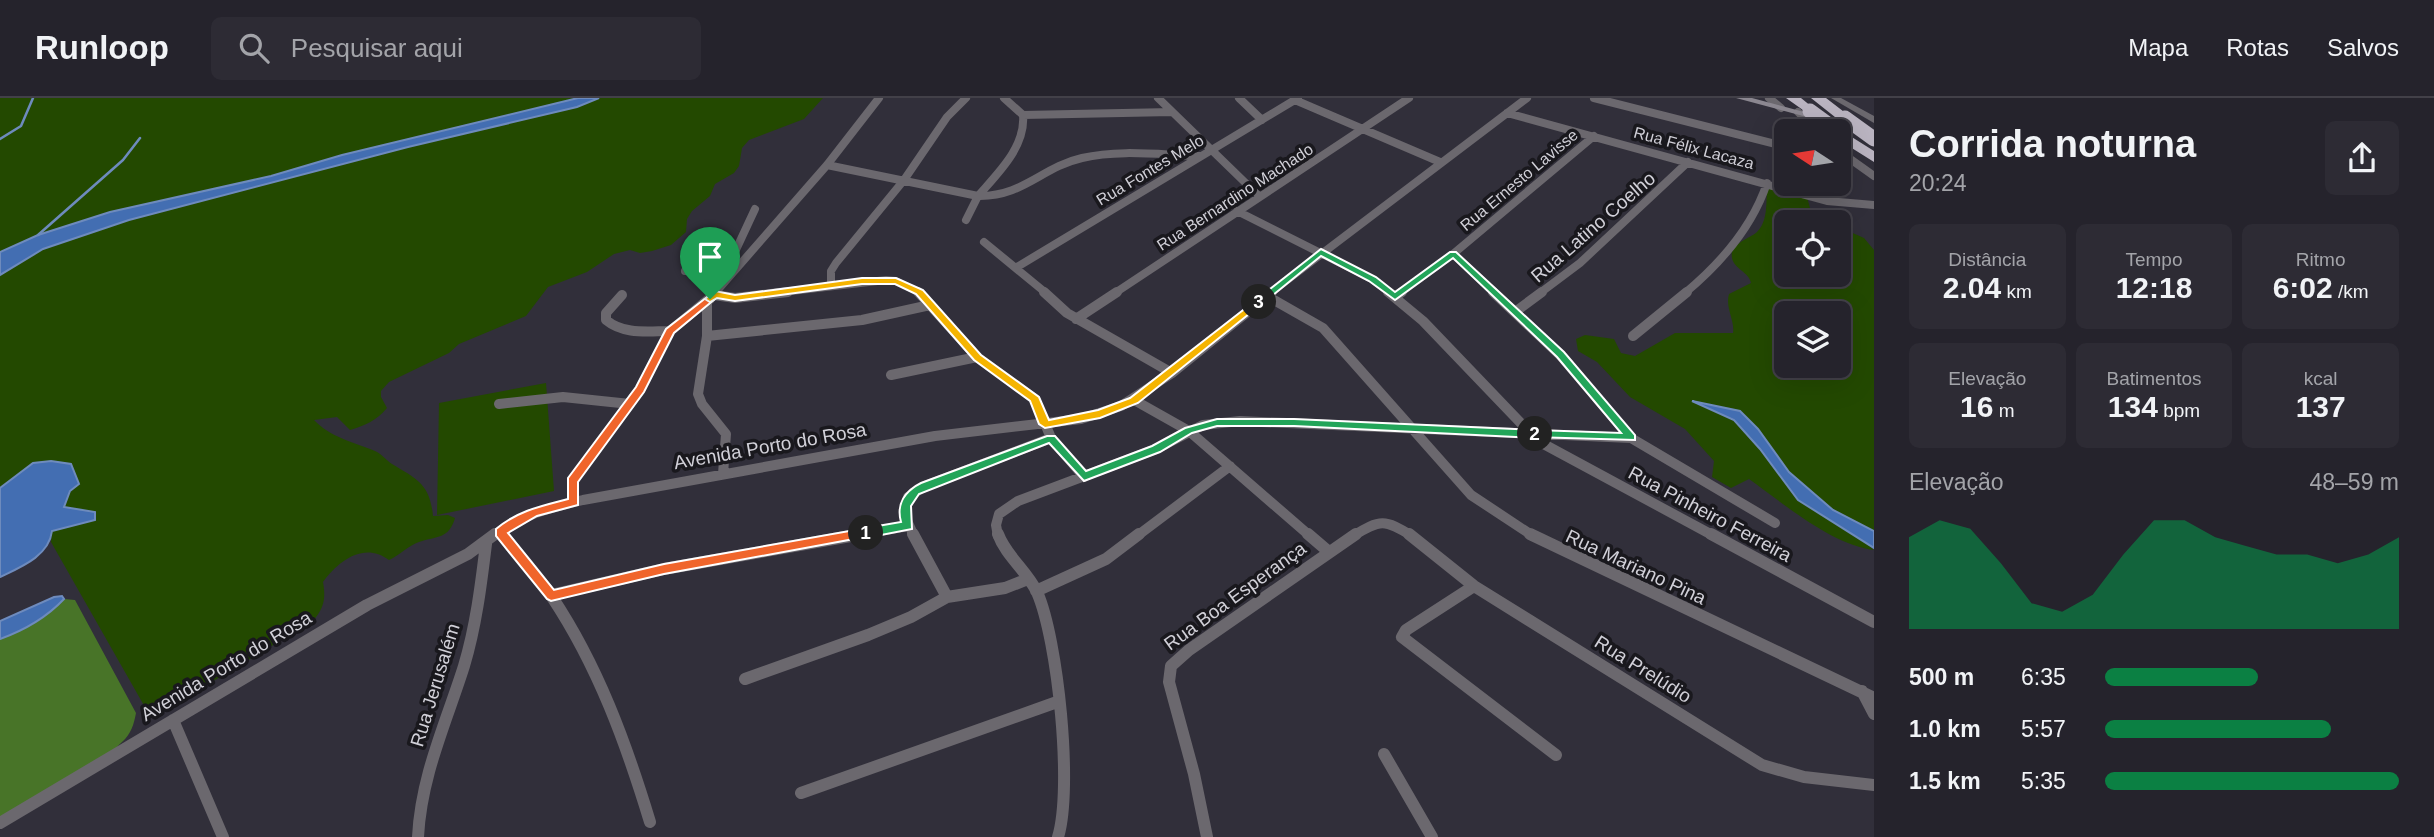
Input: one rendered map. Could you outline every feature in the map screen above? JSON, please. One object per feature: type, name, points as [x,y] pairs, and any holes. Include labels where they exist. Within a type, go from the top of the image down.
[{"type":"highway","points":[[1793,98],[1804,111],[1818,119]]},
{"type":"highway","points":[[1818,98],[1874,139]]},
{"type":"highway","points":[[1852,142],[1874,158]]},
{"type":"main road","points":[[1741,98],[1804,111],[1874,132]]},
{"type":"street","points":[[574,502],[572,481],[630,404],[660,354],[670,331],[710,299],[827,166],[879,98]]},
{"type":"street","points":[[831,286],[831,271],[836,262],[904,180],[947,117],[966,98]]},
{"type":"street","points":[[966,220],[978,196],[1018,143],[1024,125],[1023,115],[1004,98]]},
{"type":"street","points":[[1158,98],[1259,196]]},
{"type":"street","points":[[1240,98],[1262,120]]},
{"type":"street","name":"Rua Bernardino Machado","points":[[1076,319],[1409,98]]},
{"type":"street","name":"Avenida Porto do Rosa","points":[[0,823],[367,605],[486,544],[512,522],[534,512],[574,502],[934,436],[1045,424],[1100,414],[1134,400],[1172,373],[1321,252],[1527,98]]},
{"type":"street","points":[[1594,98],[1774,143]]},
{"type":"street","points":[[1769,98],[1781,108]]},
{"type":"street","points":[[1835,98],[1874,120]]},
{"type":"street","points":[[1296,99],[1440,162]]},
{"type":"street","name":"Rua Fontes Melo","points":[[1017,267],[1296,99]]},
{"type":"street","points":[[1804,111],[1809,119]]},
{"type":"street","points":[[1023,115],[1172,112]]},
{"type":"street","name":"Rua Félix Lacaza","points":[[1507,113],[1838,204],[1874,205]]},
{"type":"street","name":"Rua Ernesto Lavisse","points":[[1395,297],[1453,254],[1594,136]]},
{"type":"street","points":[[827,166],[978,196],[997,197],[1010,195],[1062,165],[1083,157],[1202,156]]},
{"type":"street","points":[[1852,160],[1874,176]]},
{"type":"street","name":"Rua Latino Coelho","points":[[1515,312],[1580,263],[1688,162]]},
{"type":"street","points":[[1852,163],[1858,164]]},
{"type":"street","points":[[1633,336],[1700,283],[1753,220],[1764,200],[1767,183]]},
{"type":"street","points":[[685,271],[707,272],[738,250],[755,209]]},
{"type":"street","name":"Rua Pinheiro Ferreira","points":[[1237,211],[1372,279],[1423,321],[1531,434],[1550,448],[1874,622]]},
{"type":"street","points":[[984,242],[1076,319],[1172,373]]},
{"type":"street","points":[[1453,254],[1560,355],[1631,438],[1775,523]]},
{"type":"street","points":[[707,272],[713,281],[708,336],[698,394],[702,404],[726,434],[723,474]]},
{"type":"street","points":[[710,299],[862,281],[896,281],[919,292],[977,357],[1035,399],[1051,438],[1084,477]]},
{"type":"street","points":[[622,295],[606,313],[606,320],[610,325],[621,329],[670,331]]},
{"type":"street","name":"Rua Mariano Pina","points":[[1267,296],[1323,328],[1345,349],[1471,495],[1518,528],[1587,564],[1868,694]]},
{"type":"street","points":[[708,336],[862,320],[930,305]]},
{"type":"street","points":[[891,375],[977,357]]},
{"type":"street","points":[[499,404],[563,397],[630,404]]},
{"type":"street","name":"Rua Boa Esperança","points":[[1134,400],[1189,431],[1329,552]]},
{"type":"street","points":[[1058,837],[1065,820],[1065,781],[1047,628],[1036,591],[998,535],[996,525],[999,514],[1005,507],[1156,449],[1189,431],[1217,422],[1631,438]]},
{"type":"street","points":[[947,597],[926,554],[908,526],[904,514],[905,505],[915,491],[1051,438]]},
{"type":"street","points":[[1036,591],[1106,559],[1230,466]]},
{"type":"street","name":"Rua Boa Esperança","points":[[1207,837],[1169,682],[1169,671],[1175,661],[1371,524],[1395,524],[1412,536]]},
{"type":"street","points":[[551,595],[664,569],[908,526]]},
{"type":"street","points":[[500,532],[551,595],[592,665],[613,709],[629,752],[650,822]]},
{"type":"street","name":"Rua Prelúdio","points":[[1412,536],[1474,586],[1762,765],[1798,778],[1874,785]]},
{"type":"street","name":"Rua Jerusalém","points":[[418,837],[418,818],[426,781],[471,641],[486,544]]},
{"type":"street","points":[[745,679],[878,631],[947,597],[1005,588],[1028,579]]},
{"type":"street","points":[[1474,586],[1406,630],[1402,638],[1556,755]]},
{"type":"street","points":[[1868,694],[1874,714]]},
{"type":"street","points":[[801,793],[1057,702]]},
{"type":"street","points":[[173,720],[223,837]]},
{"type":"street","points":[[1384,754],[1432,837]]},
{"type":"green space","points":[[0,98],[578,98],[342,155],[271,176],[110,212],[0,252]]},
{"type":"green space","points":[[599,98],[823,98],[804,119],[749,140],[742,148],[739,166],[734,173],[715,184],[710,196],[692,211],[687,219],[686,232],[671,245],[640,253],[630,250],[614,254],[587,272],[548,287],[526,316],[459,344],[449,353],[389,382],[381,391],[387,408],[366,424],[350,430],[337,417],[314,420],[335,435],[377,452],[415,479],[429,496],[433,516],[448,515],[455,518],[452,525],[442,536],[415,543],[389,560],[370,552],[352,556],[336,567],[323,582],[323,603],[313,621],[162,712],[146,709],[51,542],[52,531],[95,520],[94,512],[64,507],[70,491],[79,484],[75,475],[33,463],[0,488],[0,275],[43,249],[129,220],[408,147],[577,107]]},
{"type":"green space","points":[[1772,187],[1774,196],[1807,197],[1810,210],[1774,210],[1774,287],[1851,287],[1851,232],[1864,238],[1874,250],[1874,531],[1833,510],[1789,472],[1758,429],[1734,420],[1760,449],[1874,550],[1858,547],[1825,532],[1749,479],[1731,488],[1712,477],[1714,461],[1685,429],[1630,397],[1597,362],[1578,351],[1576,339],[1585,335],[1614,339],[1621,353],[1635,356],[1675,333],[1733,333],[1729,294],[1751,283],[1733,262],[1732,253],[1736,245],[1761,228],[1766,212],[1767,189]]},
{"type":"green space","points":[[546,383],[554,491],[437,515],[439,403]]},
{"type":"green space","points":[[64,599],[75,600],[136,713],[134,721],[125,739],[110,753],[0,817],[0,639],[35,623]]},
{"type":"water","points":[[578,98],[599,98],[577,107],[408,147],[129,220],[43,249],[0,275],[0,252],[38,235],[110,212],[271,176],[342,155]]},
{"type":"water","points":[[1692,401],[1740,411],[1758,429],[1789,472],[1833,510],[1874,531],[1874,548],[1798,500],[1760,449],[1734,420]]},
{"type":"water","points":[[51,461],[71,464],[79,484],[70,491],[64,507],[95,512],[95,520],[52,531],[50,540],[40,554],[0,577],[0,488],[33,463]]},
{"type":"water","points":[[62,596],[64,599],[42,618],[0,639],[0,621]]},
{"type":"waterway","points":[[0,139],[21,126],[33,98]]},
{"type":"waterway","points":[[38,235],[123,160],[140,138]]},
{"type":"route","points":[[1321,252],[1372,279],[1395,297],[1453,254],[1560,355],[1631,438],[1294,422],[1217,422],[1203,425],[1156,449],[1084,477],[1051,438],[915,491],[908,497],[905,505],[904,514],[908,526],[664,569],[551,595],[500,532],[512,522],[534,512],[574,502],[572,481],[614,428],[640,389],[670,331],[710,299],[715,295],[735,298],[862,281],[896,281],[919,292],[977,357],[1035,399],[1045,424],[1100,414],[1134,400],[1172,373],[1321,252]]}]
